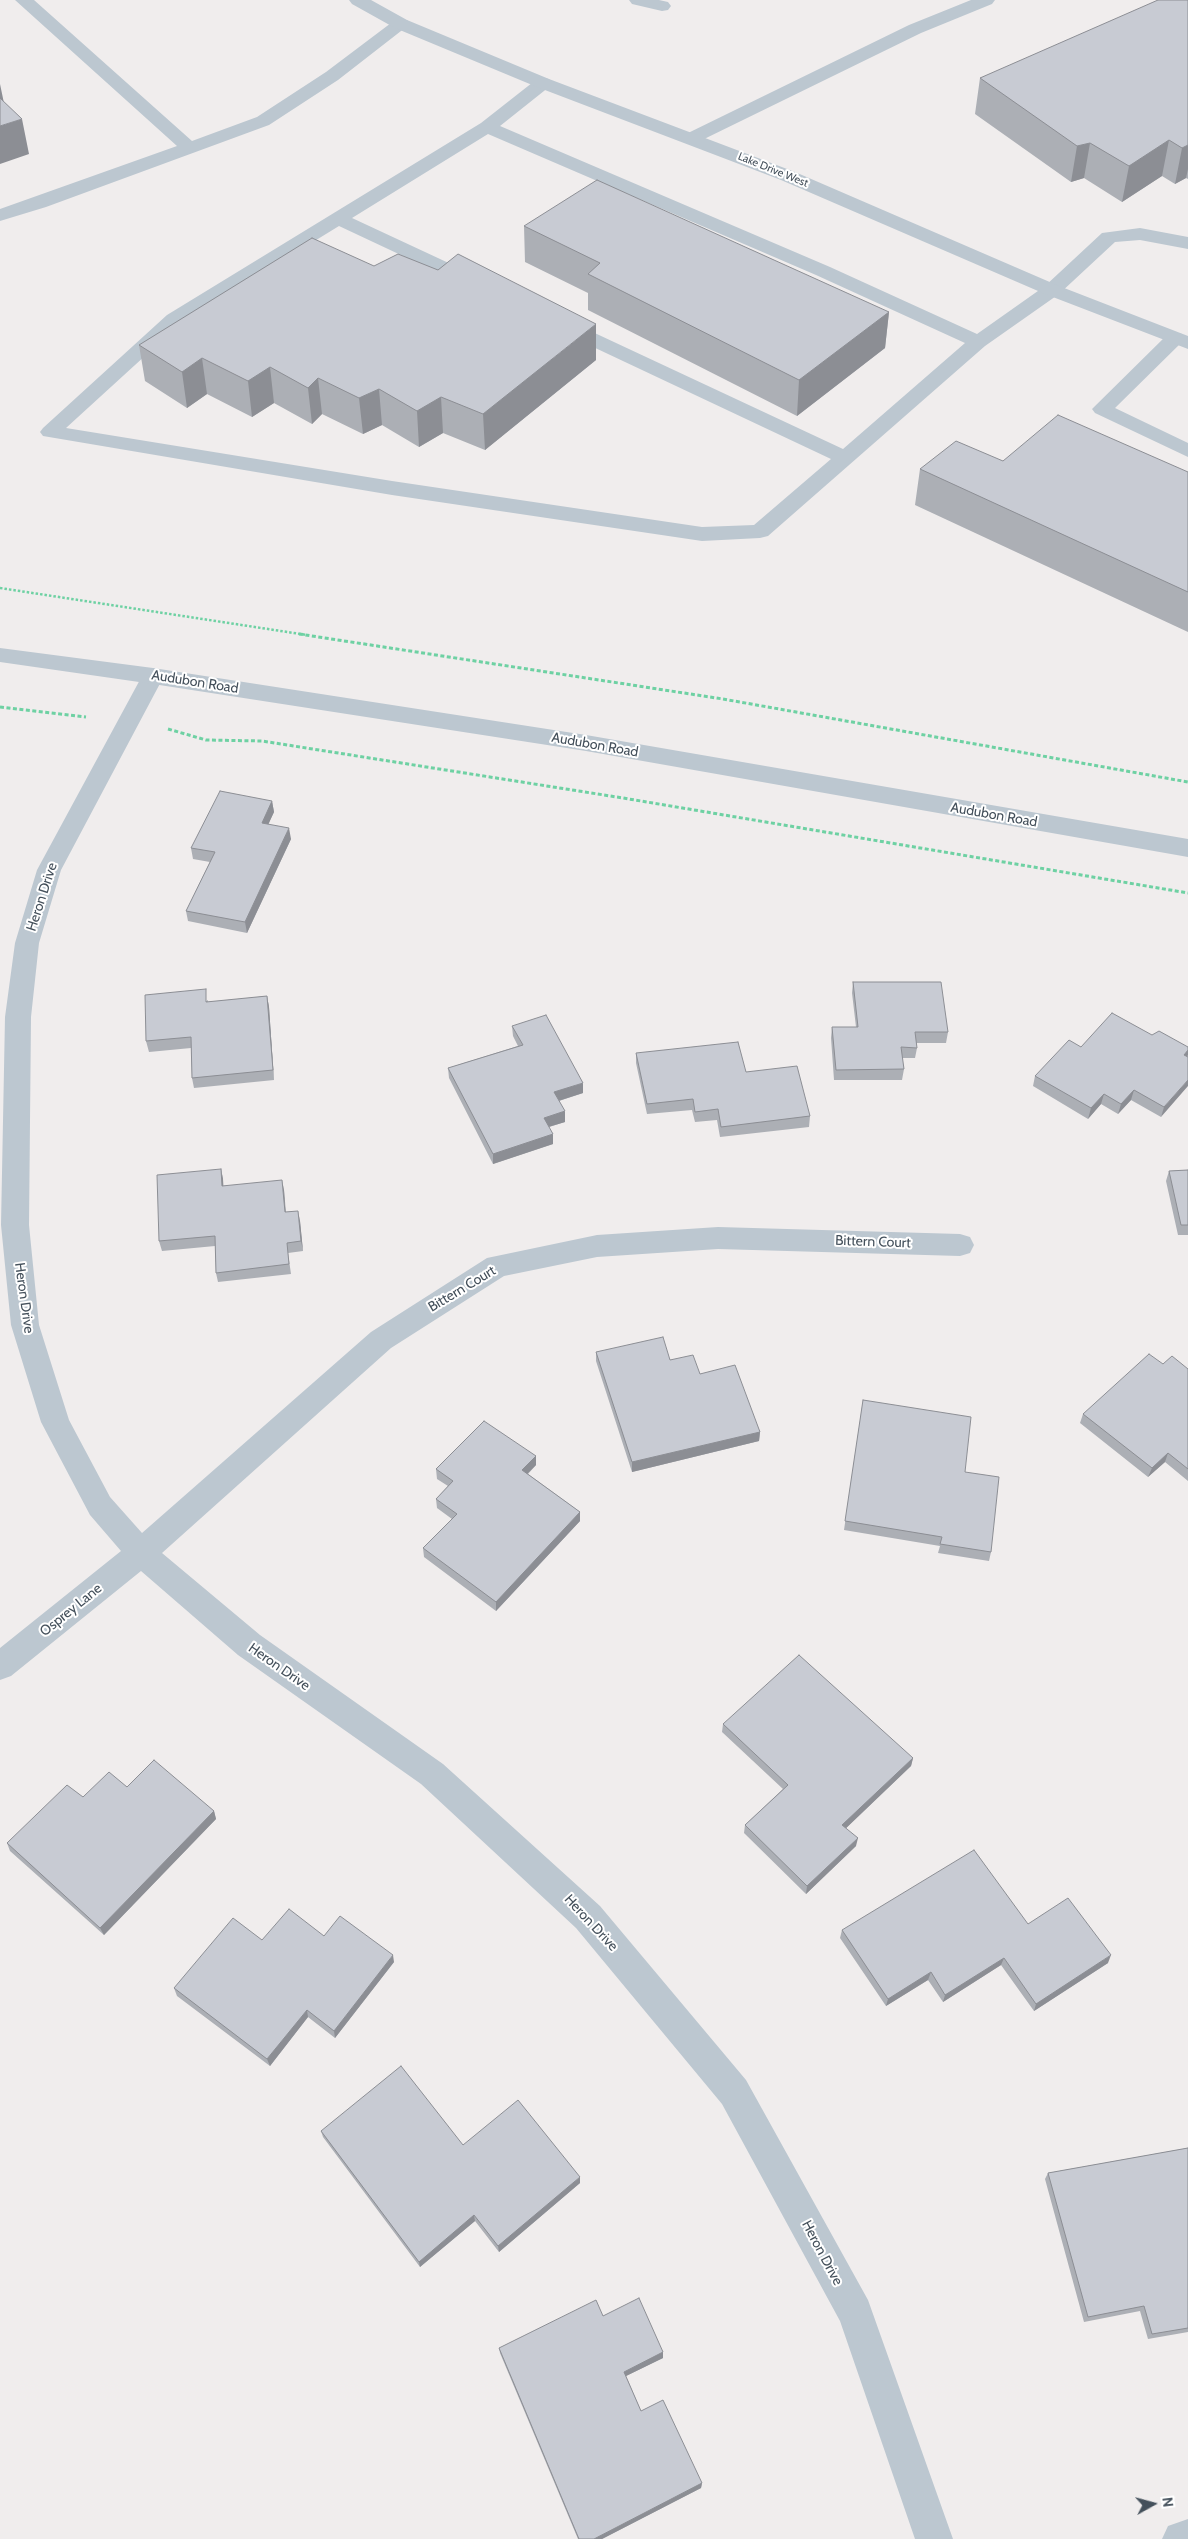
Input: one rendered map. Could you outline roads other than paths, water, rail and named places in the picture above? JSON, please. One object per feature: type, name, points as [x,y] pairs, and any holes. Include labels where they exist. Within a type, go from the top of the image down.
[{"type":"street","points":[[24,0],[190,148]]},
{"type":"street","name":"Lake Drive West","points":[[358,0],[401,24],[543,83],[788,176],[1052,290],[1182,340]]},
{"type":"street","points":[[638,0],[662,6]]},
{"type":"street","points":[[692,138],[915,29],[986,0]]},
{"type":"street","points":[[0,215],[263,121],[332,76],[401,24]]},
{"type":"street","points":[[543,83],[487,127],[174,319],[50,432],[392,488],[702,534],[760,531],[978,342],[1052,290],[1109,237],[1140,234],[1188,244]]},
{"type":"street","points":[[487,127],[823,271],[978,342]]},
{"type":"street","points":[[338,218],[494,292]]},
{"type":"street","points":[[546,317],[719,400],[846,458]]},
{"type":"street","points":[[1182,340],[1102,409],[1188,451]]},
{"type":"street","name":"Audubon Road","points":[[0,655],[153,676],[586,743],[1188,848]]},
{"type":"street","name":"Heron Drive","points":[[153,676],[49,870],[27,943],[18,1017],[15,1225],[25,1325],[55,1422],[100,1506],[141,1553],[249,1645],[439,1781],[588,1916],[734,2092],[855,2313],[934,2539]]},
{"type":"street","name":"Bittern Court","points":[[141,1553],[381,1340],[497,1266],[597,1246],[718,1238],[960,1245]]},
{"type":"street","name":"Osprey Lane","points":[[0,1666],[141,1553]]},
{"type":"street","points":[[1181,2539],[1188,2538]]}]
